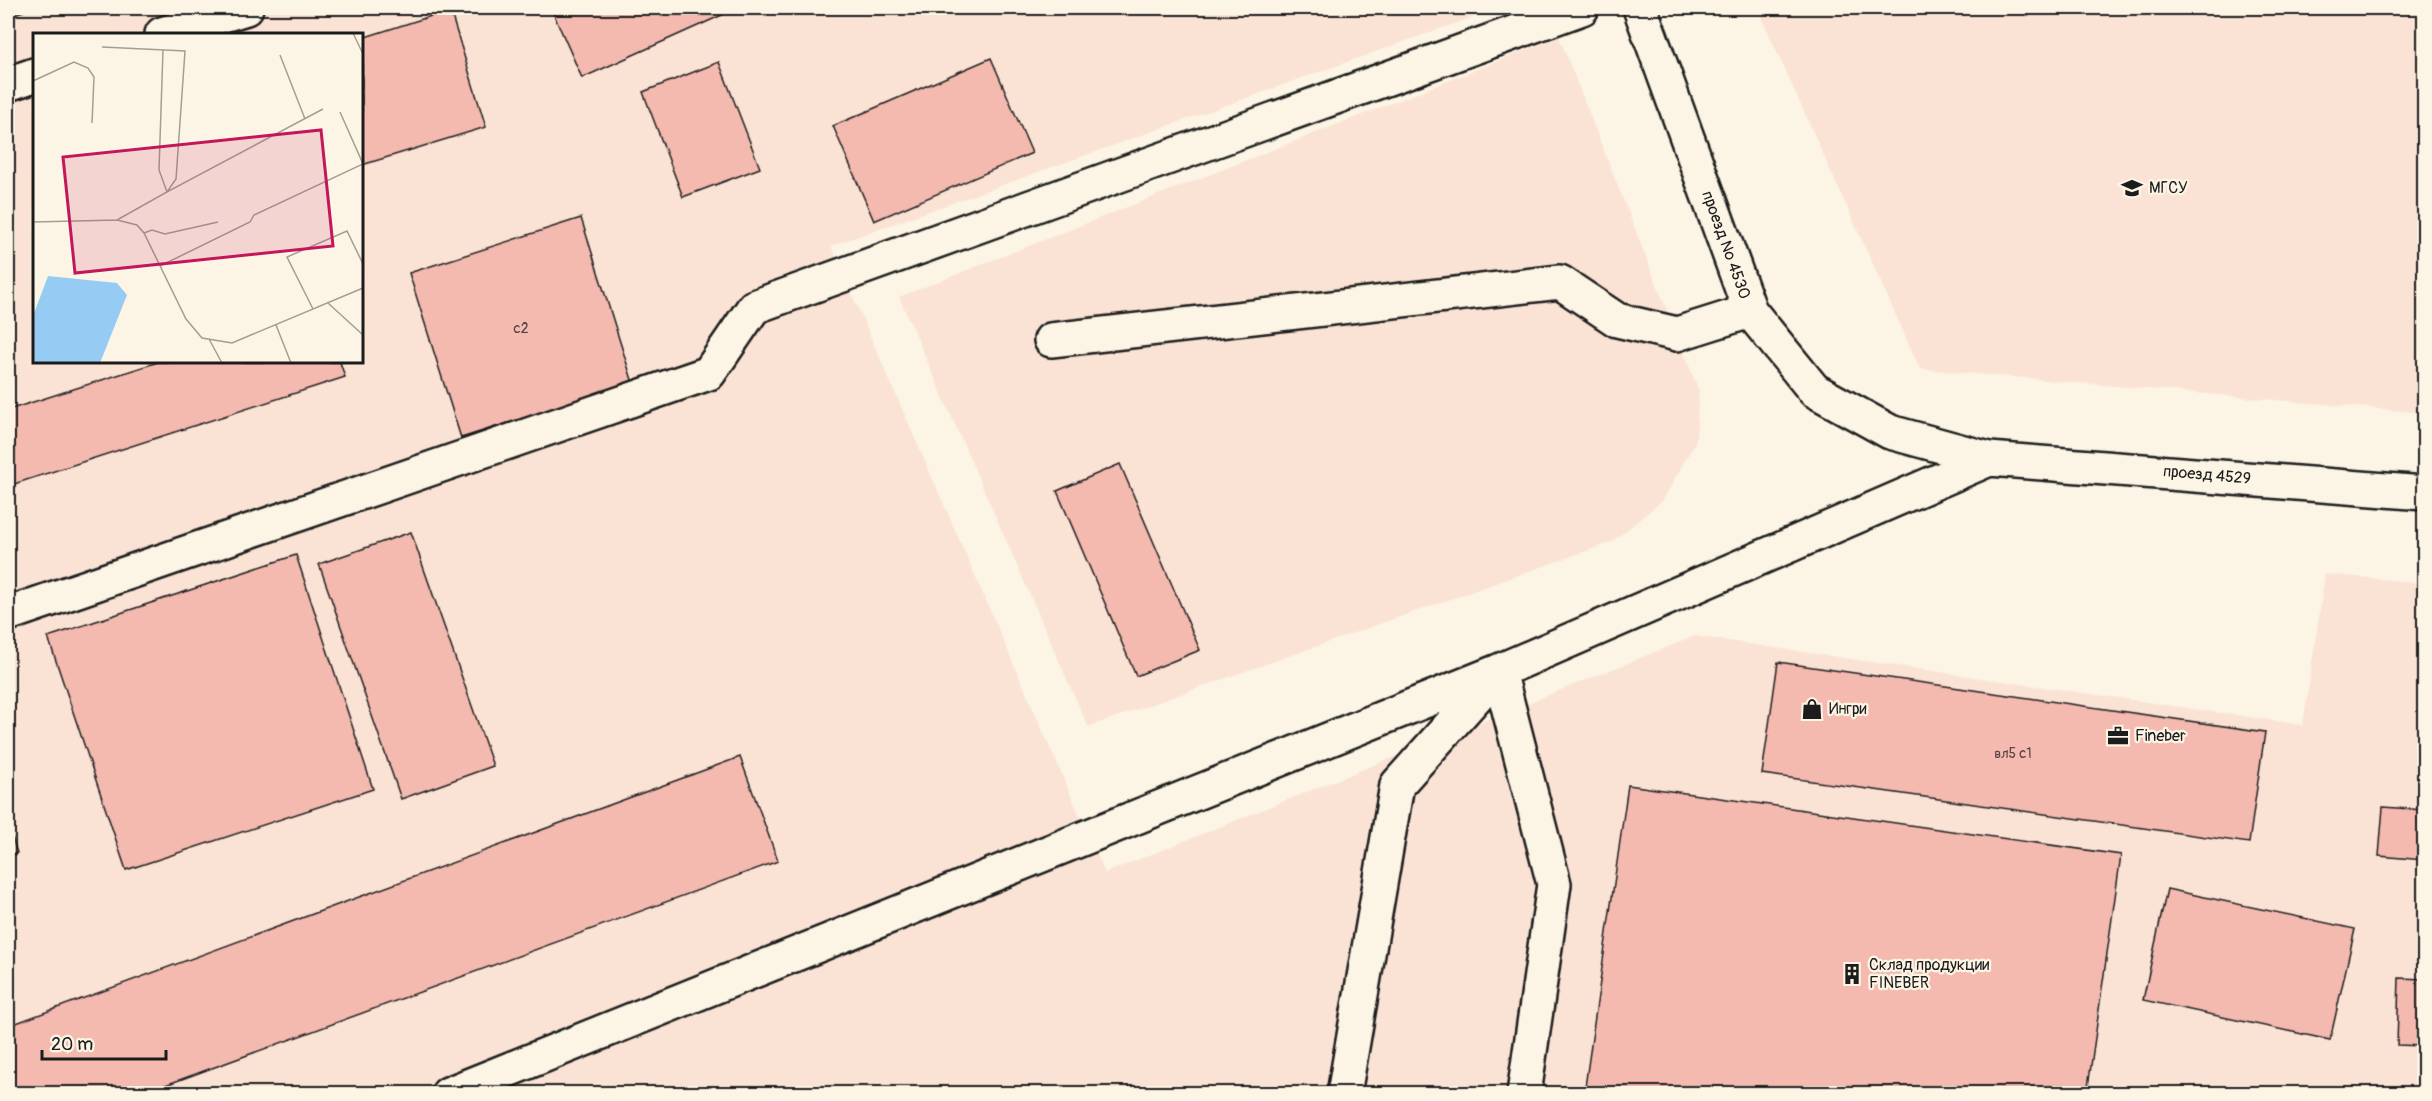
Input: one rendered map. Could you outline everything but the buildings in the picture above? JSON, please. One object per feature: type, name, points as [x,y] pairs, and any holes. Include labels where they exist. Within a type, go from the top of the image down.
[{"type":"street","points":[[165,33],[246,8]]},
{"type":"street","points":[[8,614],[709,373],[754,306],[1582,8]]},
{"type":"street","name":"проезд № 4530","points":[[1640,8],[1750,311],[1814,390],[1890,432],[1989,459]]},
{"type":"street","points":[[8,84],[33,75]]},
{"type":"street","points":[[1051,340],[1560,282],[1617,320],[1677,334],[1750,311]]},
{"type":"street","points":[[448,1094],[1499,671],[1989,459]]},
{"type":"street","name":"проезд 4529","points":[[1989,459],[2424,493]]},
{"type":"street","points":[[1344,1094],[1397,785],[1499,671]]},
{"type":"street","points":[[1499,671],[1554,884],[1524,1094]]},
{"type":"shaded area","points":[[8,8],[1499,8],[831,246],[1105,873],[1695,636],[2303,725],[2325,574],[2424,583],[2424,1093],[8,1093]]},
{"type":"shaded area","name":"МГСУ","points":[[1757,8],[2424,8],[2424,413],[1920,369]]},
{"type":"shaded area","points":[[1559,37],[1699,391],[1696,441],[1663,500],[1612,542],[1088,727],[899,297]]},
{"type":"place","name":"МГСУ","points":[[2132,188]]},
{"type":"place","name":"Ингри","points":[[1812,709]]},
{"type":"place","name":"Fineber","points":[[2118,736]]},
{"type":"place","name":"Склад продукции FINEBER","points":[[1852,974]]}]
